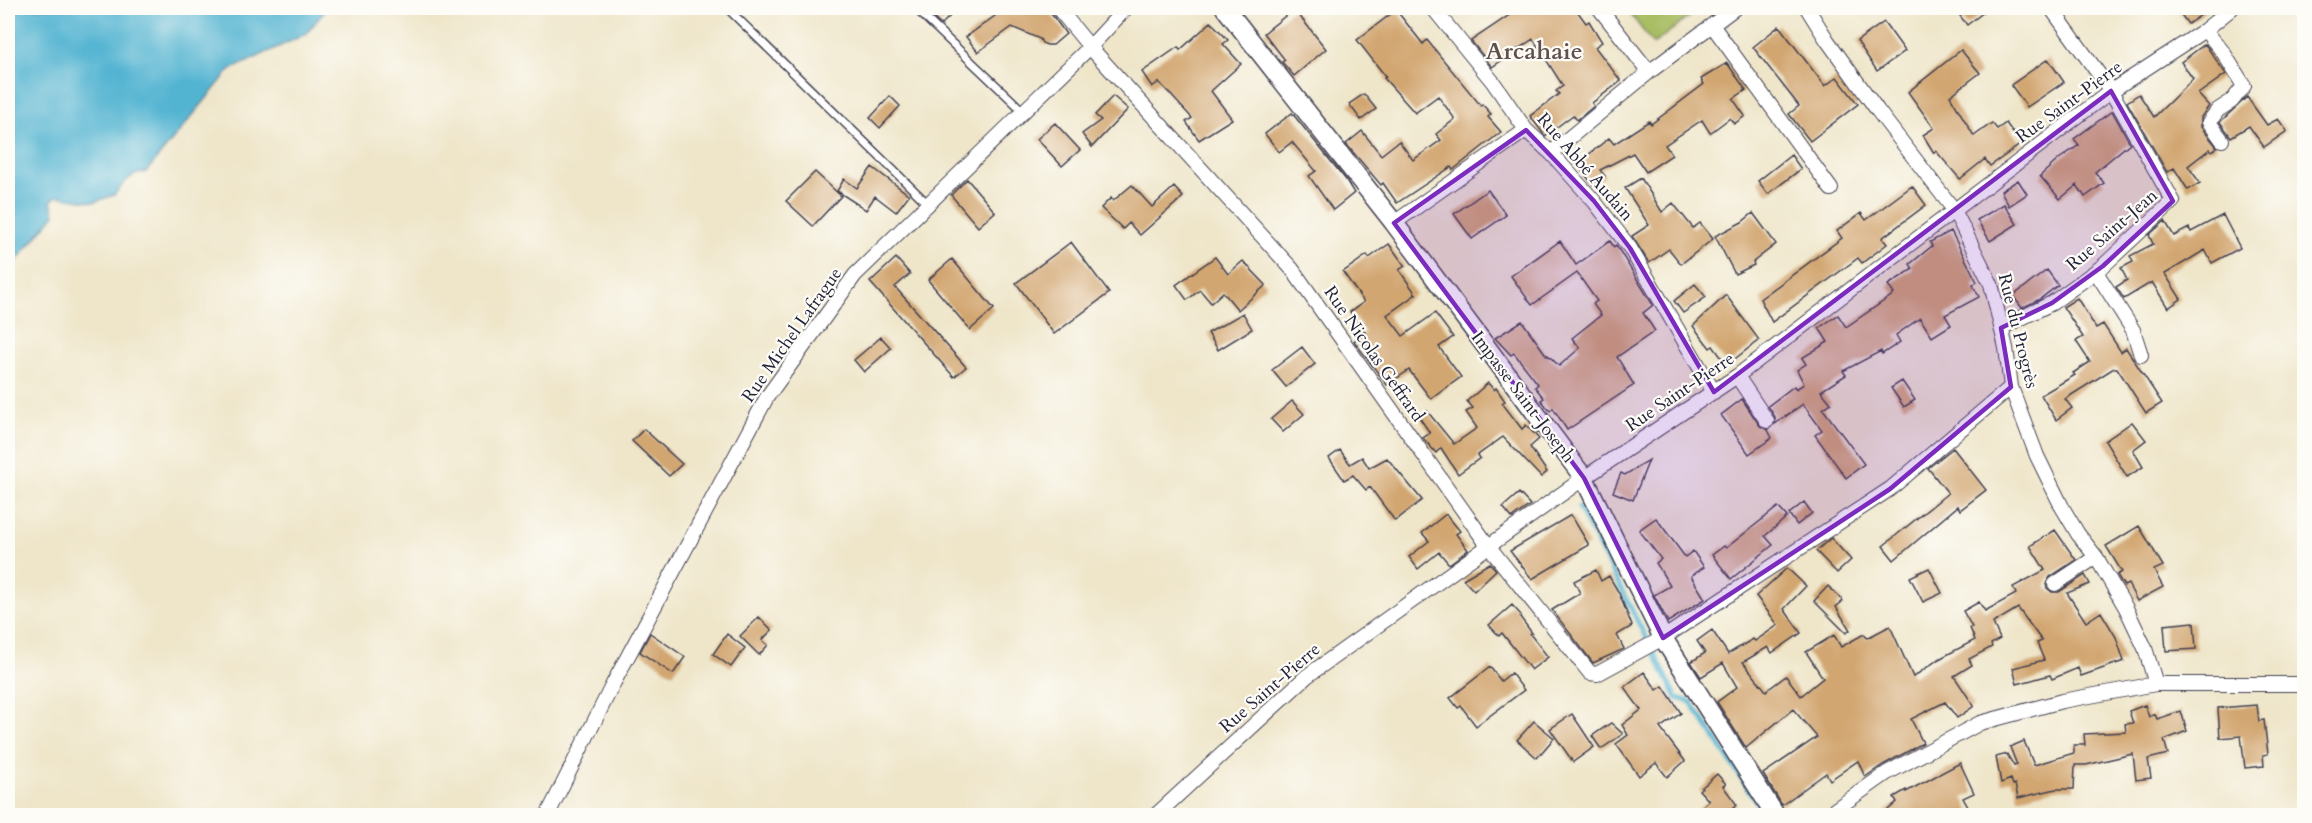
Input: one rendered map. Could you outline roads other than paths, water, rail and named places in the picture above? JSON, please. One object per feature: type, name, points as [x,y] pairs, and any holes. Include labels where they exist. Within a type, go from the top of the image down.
[{"type":"street","name":"Rue Nicolas Geffrard","points":[[1058,8],[1090,47],[1293,269],[1489,547],[1585,669],[1597,674],[1663,638]]},
{"type":"street","name":"Rue Michel Lafrague","points":[[547,816],[613,684],[767,397],[855,275],[1090,47],[1126,8]]},
{"type":"street","name":"Impasse Saint-Joseph","points":[[1225,8],[1394,223],[1584,478],[1663,638],[1776,816]]},
{"type":"street","name":"Rue Abbé Audain","points":[[1433,8],[1493,82],[1526,130],[1551,153],[1594,201],[1630,248],[1714,392]]},
{"type":"street","points":[[1599,8],[1649,72]]},
{"type":"street","points":[[1551,153],[1649,72],[1735,8]]},
{"type":"street","name":"Rue du Progrès","points":[[1807,8],[1852,75],[1954,210],[1991,285],[2011,387],[2037,456],[2062,507],[2096,557],[2126,608],[2145,648],[2156,684]]},
{"type":"street","name":"Rue Saint-Jean","points":[[2001,328],[2052,303],[2096,272],[2173,201],[2111,91],[2051,8]]},
{"type":"street","name":"Rue Saint-Pierre","points":[[1155,816],[1307,676],[1584,478],[1737,376],[2111,91],[2205,30],[2232,8]]},
{"type":"street","points":[[1712,25],[1831,189]]},
{"type":"street","points":[[2205,30],[2223,52],[2244,86],[2232,101],[2218,110],[2209,122],[2222,140]]},
{"type":"street","points":[[1394,223],[1526,130]]},
{"type":"street","points":[[2096,272],[2133,330],[2141,355]]},
{"type":"street","points":[[1737,376],[1767,421]]},
{"type":"street","points":[[1663,638],[1890,489],[2011,387]]},
{"type":"street","points":[[2055,584],[2096,557]]},
{"type":"street","points":[[1826,816],[1887,773],[1980,723],[2062,701],[2156,684],[2304,684]]},
{"type":"lane","points":[[727,8],[928,204]]},
{"type":"lane","points":[[915,8],[1023,111]]},
{"type":"water","points":[[8,8],[327,8],[306,34],[230,70],[146,172],[134,175],[114,195],[94,202],[57,196],[51,201],[55,214],[8,271]]},
{"type":"waterway","points":[[1579,507],[1677,698],[1691,702],[1759,805]]},
{"type":"district","name":"Arcahaie","points":[[1534,51]]}]
